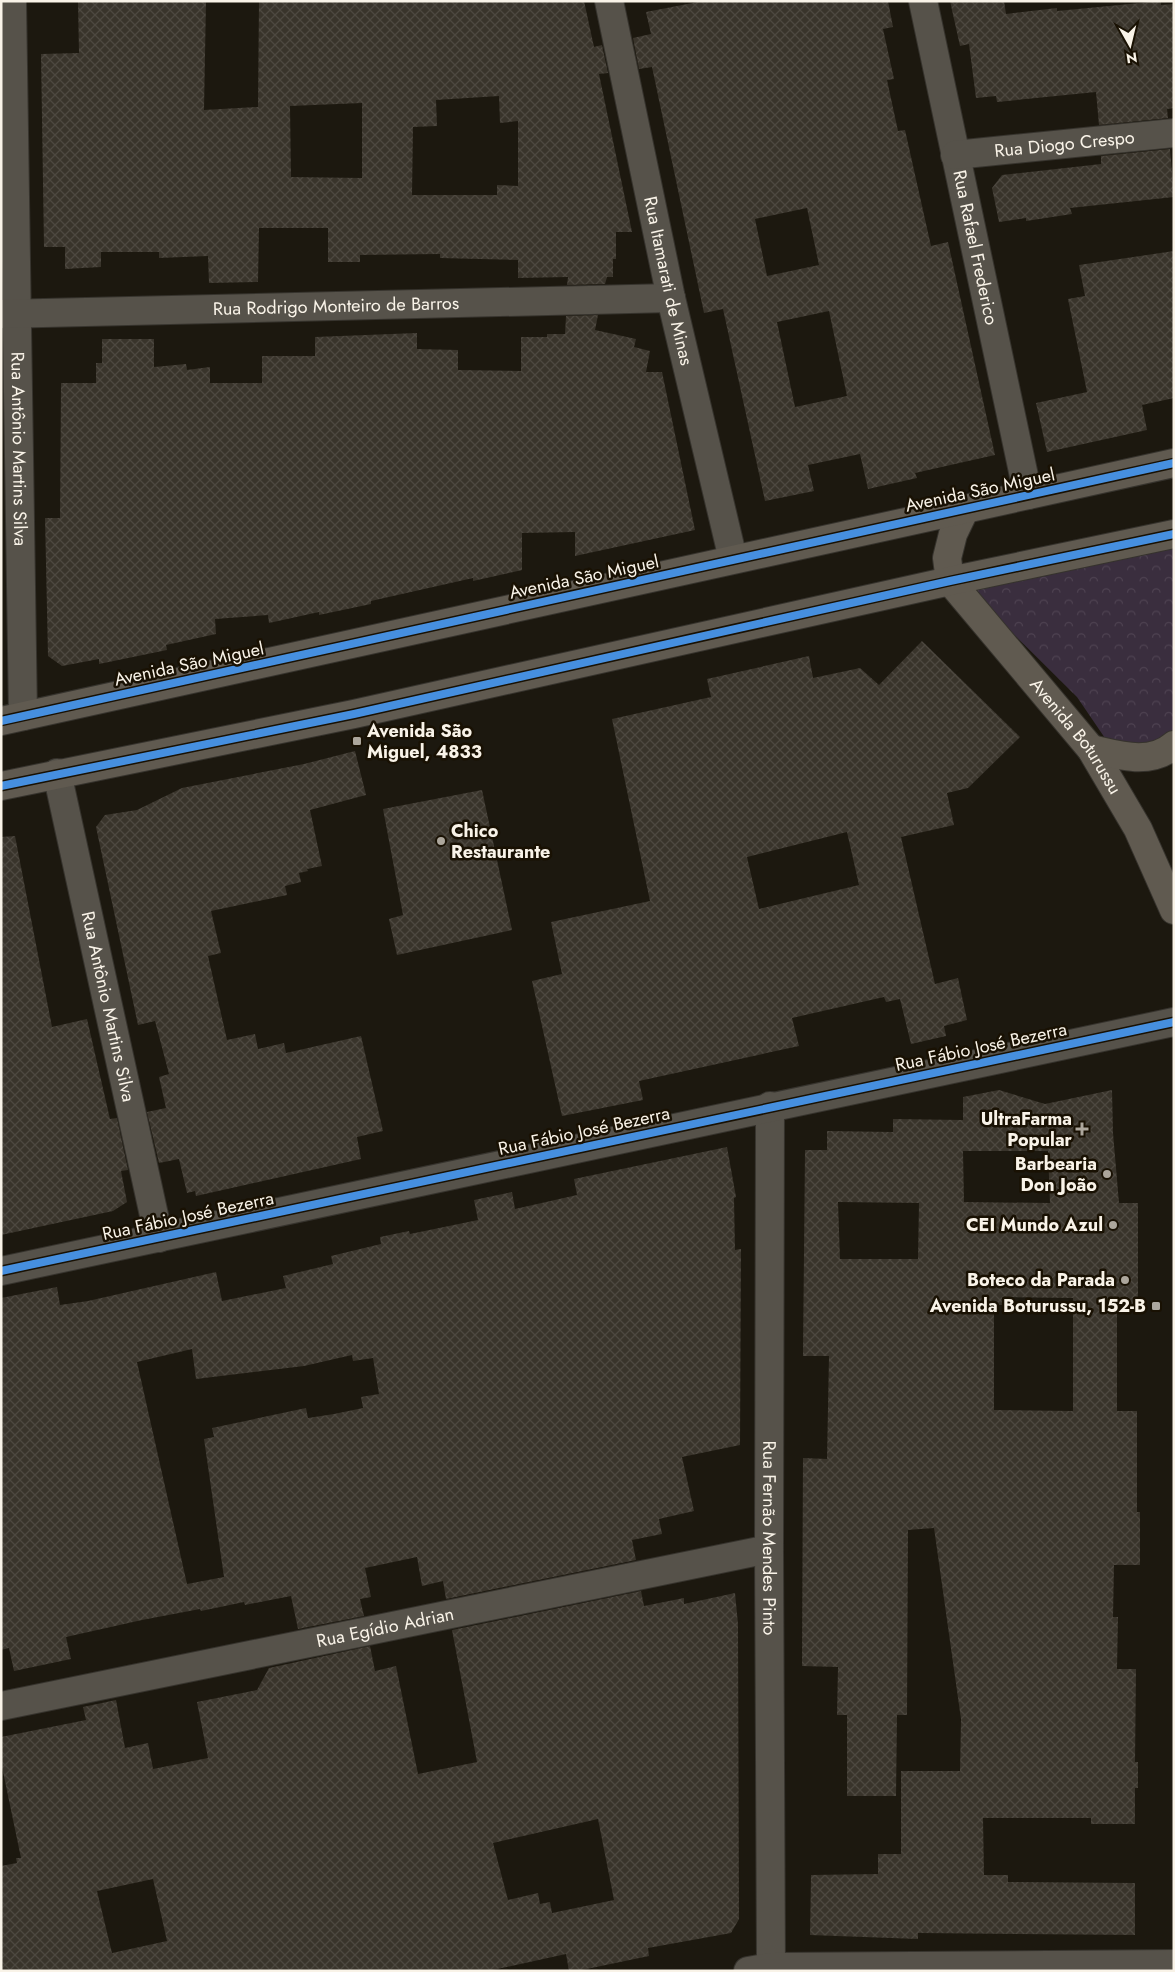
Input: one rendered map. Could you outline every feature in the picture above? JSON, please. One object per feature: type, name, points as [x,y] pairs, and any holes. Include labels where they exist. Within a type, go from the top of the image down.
[{"type":"main road","name":"Avenida São Miguel","points":[[12,719],[1174,463]]},
{"type":"main road","points":[[950,581],[948,558],[953,534],[965,509]]},
{"type":"main road","points":[[1,786],[354,714],[950,581],[1174,534]]},
{"type":"main road","name":"Avenida Boturussu","points":[[950,581],[1091,749],[1138,829],[1174,910]]},
{"type":"main road","points":[[1091,749],[1130,758],[1151,757],[1167,751],[1174,745]]},
{"type":"street","name":"Rua Antônio Martins Silva","points":[[12,1],[8,314],[12,719]]},
{"type":"street","name":"Rua Itamarati de Minas","points":[[609,1],[671,298],[733,559]]},
{"type":"street","name":"Rua Rafael Frederico","points":[[923,1],[1028,495]]},
{"type":"street","name":"Rua Diogo Crespo","points":[[956,155],[1174,133]]},
{"type":"street","name":"Rua Rodrigo Monteiro de Barros","points":[[8,314],[671,298]]},
{"type":"street","name":"Rua Antônio Martins Silva","points":[[57,774],[159,1238]]},
{"type":"street","name":"Rua Fábio José Bezerra","points":[[1,1271],[770,1106],[1174,1022]]},
{"type":"street","name":"Rua Fernão Mendes Pinto","points":[[763,1970],[769,1549],[770,1106]]},
{"type":"street","name":"Rua Egídio Adrian","points":[[1,1706],[769,1549]]},
{"type":"street","points":[[763,1970],[1174,1964]]},
{"type":"green space","points":[[1174,545],[1174,737],[1157,751],[1109,744],[1077,697],[969,590]]},
{"type":"building","points":[[78,1],[206,1],[204,110],[258,107],[259,1],[584,1],[594,47],[602,45],[608,73],[599,74],[632,232],[616,232],[616,259],[613,259],[613,277],[607,277],[605,284],[567,285],[568,277],[518,278],[518,260],[440,258],[440,254],[360,255],[360,262],[328,262],[328,228],[259,228],[258,282],[209,283],[208,256],[159,258],[159,252],[101,252],[101,267],[65,269],[65,247],[44,247],[41,54],[79,53]],"holes":[[[499,96],[500,123],[518,121],[518,186],[497,185],[497,195],[412,195],[413,127],[437,126],[436,100]],[[362,103],[362,178],[291,177],[290,106]]]},
{"type":"building","points":[[703,1],[888,1],[893,27],[883,29],[894,79],[887,80],[898,131],[905,130],[931,246],[948,242],[995,455],[915,473],[917,478],[868,489],[860,454],[808,465],[814,491],[765,501],[723,309],[704,313],[652,67],[639,69],[633,38],[651,34],[646,12]],"holes":[[[807,208],[819,265],[767,276],[755,219]],[[829,311],[847,396],[795,407],[777,322]]]},
{"type":"building","points":[[950,1],[1004,1],[1006,14],[1057,8],[1057,11],[1161,1],[1161,5],[1174,4],[1174,108],[1167,109],[1168,118],[1099,125],[1096,92],[997,102],[996,96],[976,98],[969,44],[960,46]]},
{"type":"building","points":[[1170,149],[1174,197],[1070,208],[1072,214],[1026,221],[1026,218],[999,222],[992,188],[1002,175],[1101,164],[1101,156]]},
{"type":"building","points":[[1174,251],[1174,398],[1142,405],[1147,430],[1047,452],[1036,403],[1087,392],[1068,299],[1085,296],[1079,265]]},
{"type":"building","points":[[598,315],[595,330],[636,339],[634,347],[650,351],[646,372],[662,372],[695,530],[575,556],[575,532],[522,533],[522,570],[473,581],[473,578],[319,615],[319,612],[269,623],[268,615],[215,619],[216,634],[166,645],[167,650],[99,664],[99,659],[62,666],[48,656],[45,518],[60,518],[61,383],[96,383],[96,363],[102,363],[102,339],[154,339],[154,367],[186,364],[187,370],[210,367],[210,383],[262,383],[262,356],[315,356],[315,337],[417,333],[417,349],[458,350],[458,370],[521,371],[521,337],[547,337],[547,334],[565,334],[566,316]]},
{"type":"building","points":[[922,641],[1020,737],[968,788],[947,793],[954,825],[901,837],[935,984],[958,978],[967,1020],[944,1026],[946,1036],[911,1044],[900,999],[886,1002],[884,997],[792,1018],[799,1046],[639,1081],[643,1100],[562,1116],[532,981],[562,974],[551,922],[650,901],[612,719],[711,697],[707,679],[809,656],[813,678],[860,668],[879,685]],"holes":[[[847,832],[859,885],[759,909],[747,857]]]},
{"type":"building","points":[[355,751],[366,795],[310,810],[322,866],[299,873],[301,882],[285,886],[287,895],[211,911],[221,953],[208,956],[227,1040],[255,1034],[258,1049],[284,1043],[286,1053],[361,1036],[383,1131],[357,1137],[361,1159],[196,1196],[195,1191],[187,1193],[179,1159],[159,1163],[147,1112],[166,1108],[159,1077],[169,1074],[155,1021],[138,1025],[96,827],[105,815],[137,810],[182,788],[304,764]]},
{"type":"building","points":[[482,790],[512,930],[397,955],[389,919],[403,915],[383,809]]},
{"type":"building","points":[[15,836],[52,1027],[87,1019],[110,1119],[117,1118],[128,1170],[121,1171],[127,1202],[113,1211],[1,1235],[1,837]]},
{"type":"building","points":[[999,1090],[1045,1104],[1112,1090],[1113,1133],[1119,1203],[1138,1203],[1138,1307],[1117,1307],[1117,1411],[1137,1411],[1137,1512],[1140,1512],[1140,1565],[1114,1565],[1113,1617],[1118,1617],[1117,1669],[1136,1669],[1135,1762],[1138,1762],[1138,1788],[1135,1788],[1135,1824],[1091,1824],[1091,1818],[983,1818],[984,1875],[1008,1875],[1008,1882],[1135,1883],[1135,1935],[918,1933],[918,1939],[810,1935],[811,1875],[878,1874],[878,1854],[901,1854],[901,1771],[960,1771],[961,1719],[934,1528],[908,1530],[907,1715],[897,1715],[896,1796],[847,1796],[847,1715],[837,1715],[838,1667],[802,1666],[803,1458],[827,1459],[829,1356],[803,1356],[805,1150],[827,1150],[827,1131],[893,1132],[893,1119],[963,1120],[963,1097]],"holes":[[[963,1151],[1048,1151],[1050,1203],[964,1202]],[[838,1202],[919,1203],[918,1259],[840,1259]],[[1005,1297],[1073,1298],[1073,1411],[994,1410],[994,1305],[1004,1305]]]},
{"type":"building","points":[[727,1147],[736,1197],[734,1198],[735,1250],[741,1249],[740,1445],[682,1457],[694,1511],[659,1519],[662,1534],[632,1540],[636,1560],[446,1599],[443,1581],[422,1586],[417,1557],[365,1568],[371,1597],[360,1599],[364,1616],[298,1629],[291,1596],[245,1605],[244,1602],[142,1620],[66,1637],[71,1659],[14,1671],[9,1648],[1,1650],[1,1298],[57,1287],[60,1305],[88,1301],[216,1272],[222,1301],[286,1288],[283,1276],[333,1264],[331,1256],[381,1244],[380,1237],[409,1231],[410,1234],[478,1220],[474,1200],[512,1192],[515,1209],[577,1195],[574,1179]],"holes":[[[192,1349],[196,1379],[304,1366],[352,1355],[353,1361],[373,1358],[379,1394],[361,1397],[363,1408],[334,1414],[308,1418],[306,1408],[212,1428],[214,1437],[204,1439],[224,1577],[187,1584],[137,1362]]]},
{"type":"building","points":[[641,1591],[644,1606],[684,1598],[684,1604],[735,1593],[738,1624],[739,1919],[731,1933],[648,1948],[649,1956],[577,1971],[569,1971],[566,1954],[488,1971],[1,1971],[1,1866],[17,1863],[16,1858],[21,1858],[1,1762],[1,1737],[86,1720],[83,1707],[116,1700],[125,1748],[148,1743],[153,1769],[208,1758],[197,1702],[257,1690],[269,1668],[370,1646],[375,1671],[396,1666],[418,1774],[477,1762],[452,1630]],"holes":[[[598,1819],[614,1900],[552,1913],[550,1902],[540,1904],[538,1893],[508,1900],[493,1843]],[[153,1879],[167,1941],[112,1953],[97,1891]]]},
{"type":"cycle path","points":[[1,721],[1174,463]]},
{"type":"cycle path","points":[[1,786],[354,714],[950,581],[1174,534]]},
{"type":"cycle path","points":[[1,1271],[1174,1022]]},
{"type":"place","name":"Avenida São Miguel, 4833","points":[[357,741]]},
{"type":"place","name":"Chico Restaurante","points":[[441,841]]},
{"type":"place","name":"UltraFarma Popular","points":[[1082,1129]]},
{"type":"place","name":"Barbearia Don João","points":[[1107,1174]]},
{"type":"place","name":"CEI Mundo Azul","points":[[1113,1225]]},
{"type":"place","name":"Boteco da Parada","points":[[1125,1280]]},
{"type":"place","name":"Avenida Boturussu, 152-B","points":[[1156,1306]]}]
